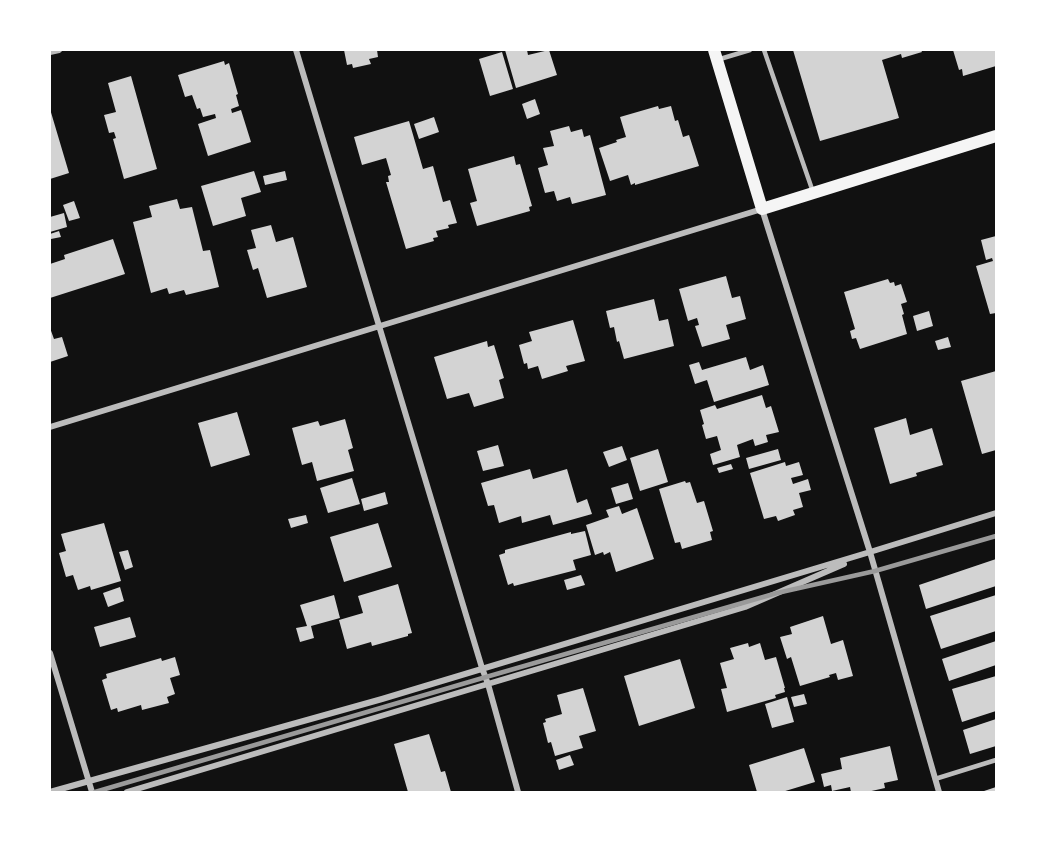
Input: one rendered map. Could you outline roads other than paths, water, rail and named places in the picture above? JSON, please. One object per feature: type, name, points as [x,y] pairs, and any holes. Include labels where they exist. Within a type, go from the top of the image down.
[{"type":"main road","points":[[715,55],[762,209],[996,136]]},
{"type":"street","points":[[50,52],[59,50]]},
{"type":"street","points":[[296,50],[488,684],[518,792]]},
{"type":"street","points":[[50,427],[762,209],[870,552],[939,792]]},
{"type":"street","points":[[50,792],[382,699],[996,513]]},
{"type":"street","points":[[127,792],[745,607],[870,552]]},
{"type":"street","points":[[50,654],[92,792]]},
{"type":"lane","points":[[715,55],[750,50]]},
{"type":"lane","points":[[764,50],[814,193]]},
{"type":"lane","points":[[935,779],[996,760]]},
{"type":"railway","points":[[95,792],[777,593],[875,571],[996,536]]}]
